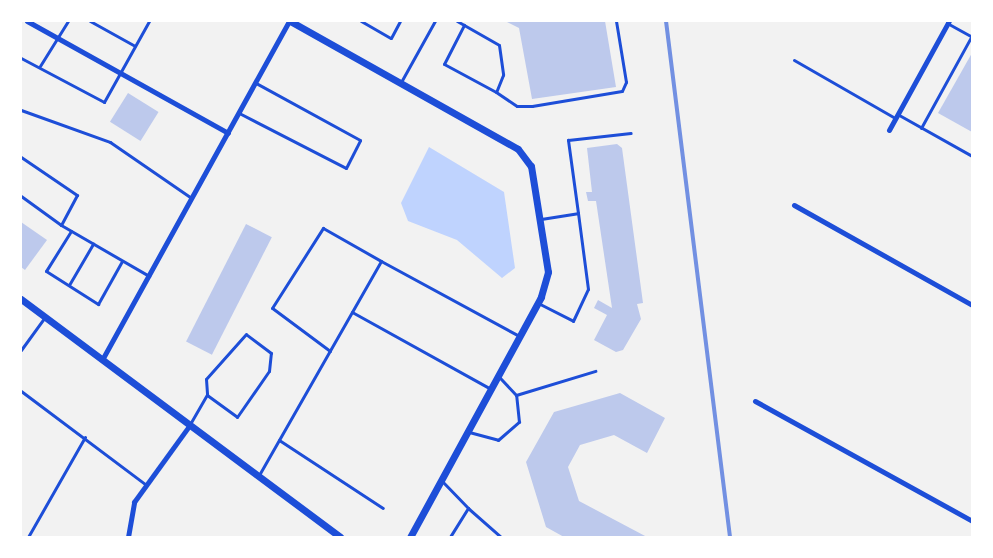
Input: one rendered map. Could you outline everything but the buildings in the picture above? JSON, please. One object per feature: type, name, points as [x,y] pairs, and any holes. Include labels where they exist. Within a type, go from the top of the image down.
[{"type":"street","points":[[27,21],[228,133]]},
{"type":"street","points":[[103,358],[290,21],[522,152],[531,166],[548,272],[538,303],[410,537]]},
{"type":"street","points":[[889,130],[948,22]]},
{"type":"street","points":[[794,205],[972,305]]},
{"type":"street","points":[[21,299],[340,537]]},
{"type":"street","points":[[755,401],[972,521]]},
{"type":"street","points":[[128,537],[134,502],[189,426]]},
{"type":"lane","points":[[40,66],[68,21]]},
{"type":"lane","points":[[90,21],[135,46]]},
{"type":"lane","points":[[21,58],[40,66],[104,102],[149,21]]},
{"type":"lane","points":[[361,21],[391,38],[400,21]]},
{"type":"lane","points":[[400,83],[435,21]]},
{"type":"lane","points":[[457,21],[499,45],[503,75],[496,92]]},
{"type":"lane","points":[[464,25],[444,64],[517,106],[532,106],[622,91],[626,82],[616,21]]},
{"type":"lane","points":[[921,128],[972,37],[948,22]]},
{"type":"lane","points":[[794,60],[972,156]]},
{"type":"lane","points":[[239,113],[346,168],[360,140],[256,82]]},
{"type":"lane","points":[[21,110],[110,142],[192,199]]},
{"type":"lane","points":[[538,303],[573,321],[588,290],[568,140],[631,133]]},
{"type":"lane","points":[[21,157],[77,195],[61,225]]},
{"type":"lane","points":[[21,196],[61,225],[149,276]]},
{"type":"lane","points":[[539,219],[578,213]]},
{"type":"lane","points":[[330,351],[272,308],[294,269],[322,228],[520,336]]},
{"type":"lane","points":[[71,231],[46,271],[98,304],[122,261]]},
{"type":"lane","points":[[69,285],[93,244]]},
{"type":"lane","points":[[258,477],[381,261]]},
{"type":"lane","points":[[352,312],[491,389]]},
{"type":"lane","points":[[21,350],[45,316]]},
{"type":"lane","points":[[189,426],[207,395],[206,379],[246,333],[272,353],[269,371],[237,417],[207,395]]},
{"type":"lane","points":[[516,395],[595,371]]},
{"type":"lane","points":[[468,431],[488,440],[505,436],[519,422],[516,395],[498,376]]},
{"type":"lane","points":[[21,391],[146,485]]},
{"type":"lane","points":[[28,537],[85,437]]},
{"type":"lane","points":[[279,440],[383,508]]},
{"type":"lane","points":[[441,480],[501,537]]},
{"type":"lane","points":[[450,537],[468,508]]},
{"type":"water","points":[[429,147],[504,192],[515,268],[502,278],[457,240],[408,221],[401,203]]},
{"type":"railway","points":[[666,21],[730,537]]}]
